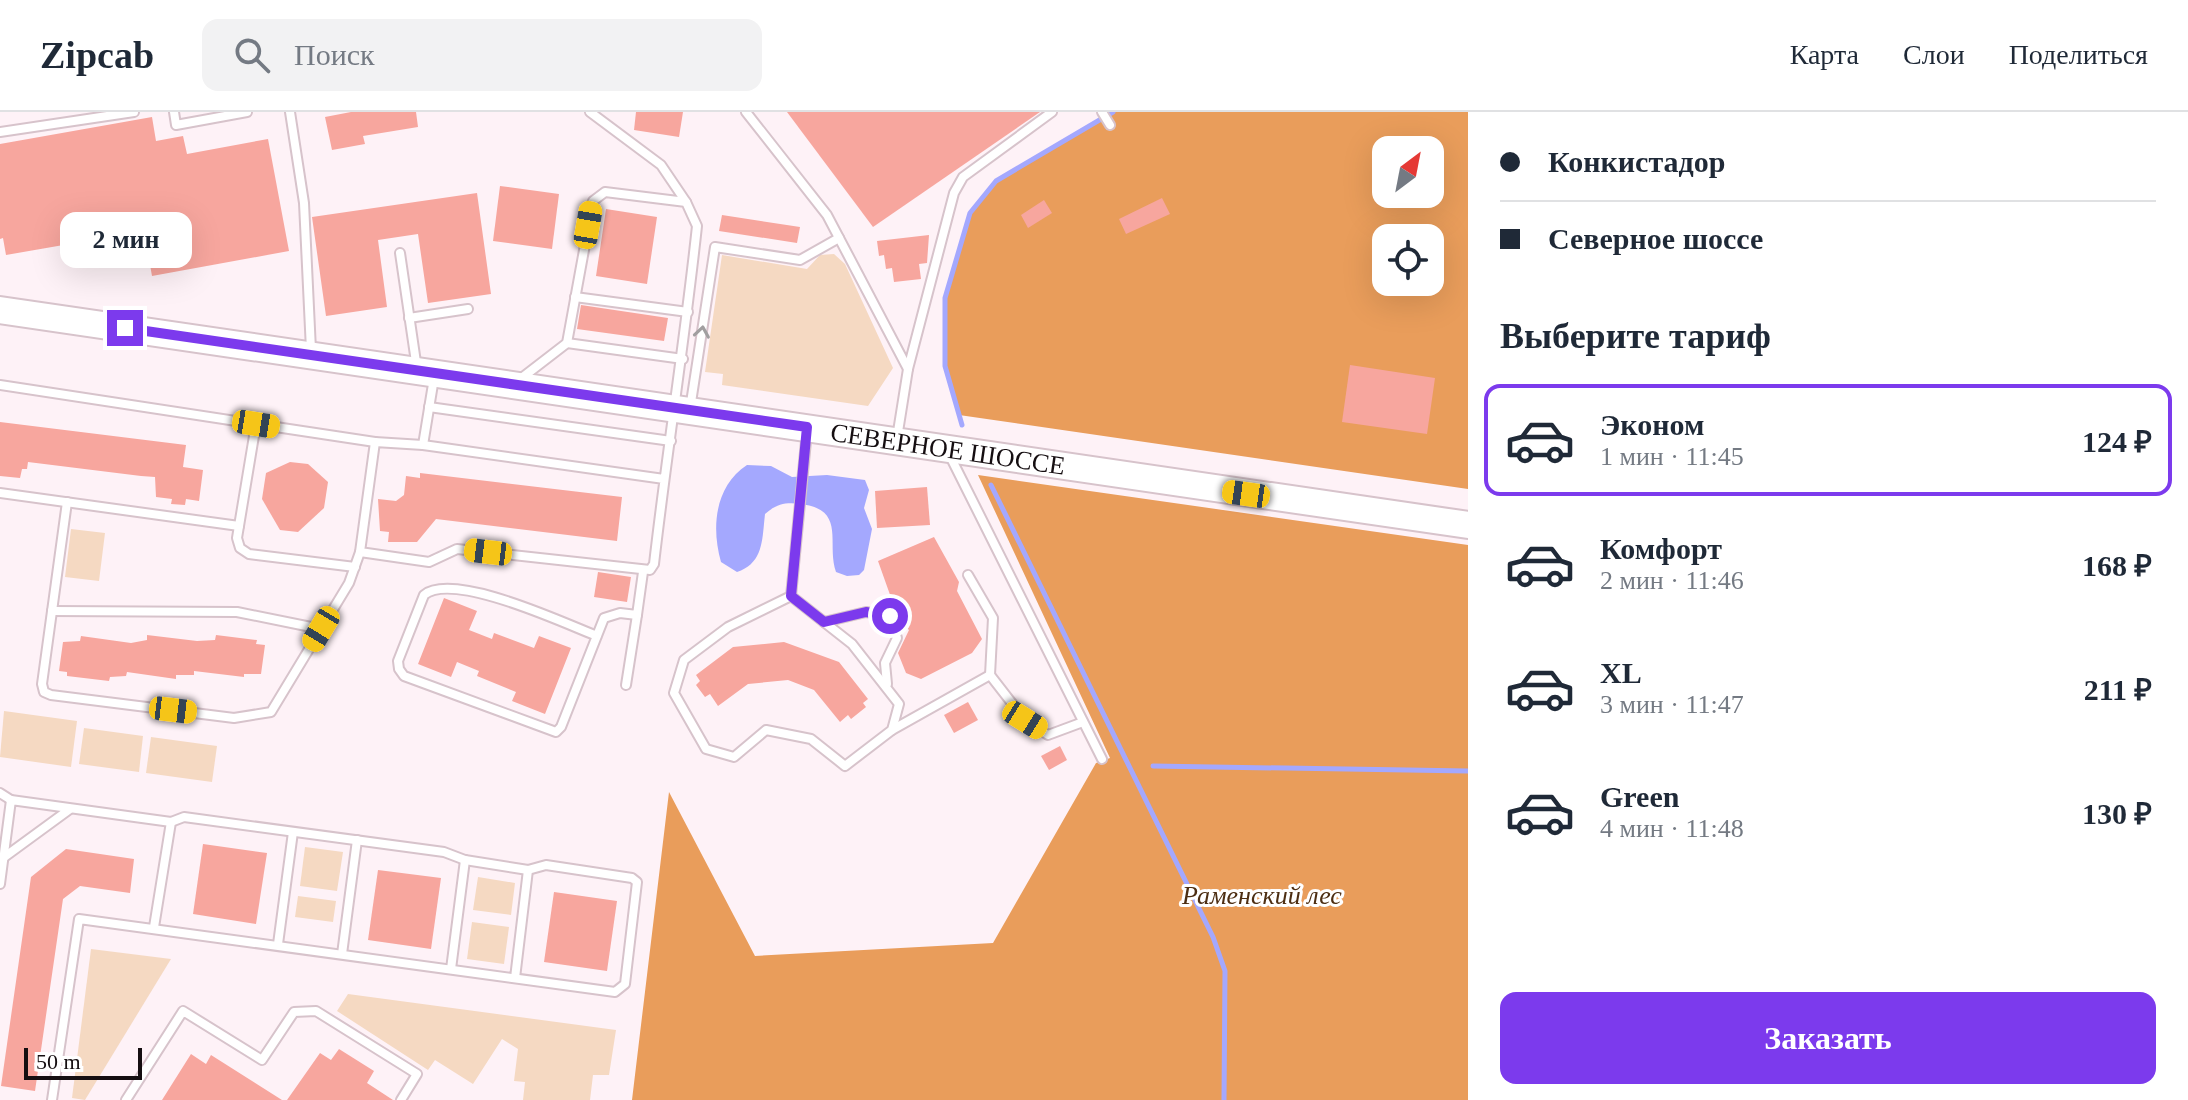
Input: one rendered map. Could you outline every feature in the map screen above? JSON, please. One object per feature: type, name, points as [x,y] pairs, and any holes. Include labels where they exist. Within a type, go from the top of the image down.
[{"type":"main road","name":"СЕВЕРНОЕ ШОССЕ","points":[[0,310],[1468,525]]},
{"type":"lane","points":[[0,132],[134,112]]},
{"type":"lane","points":[[174,112],[176,125],[247,112]]},
{"type":"lane","points":[[290,112],[304,203],[311,354]]},
{"type":"lane","points":[[590,112],[661,165],[686,202],[697,226],[683,359],[684,408]]},
{"type":"lane","points":[[746,112],[827,215],[908,369]]},
{"type":"lane","points":[[897,439],[908,369],[954,193],[963,177],[1052,112]]},
{"type":"lane","points":[[1102,112],[1110,125]]},
{"type":"lane","points":[[515,384],[567,343],[593,201],[605,192],[686,202]]},
{"type":"lane","points":[[360,552],[429,562],[457,549],[643,572],[654,564],[671,441],[684,408],[715,247],[800,260],[839,238]]},
{"type":"lane","points":[[400,253],[409,318],[426,371],[429,407],[423,445]]},
{"type":"lane","points":[[575,297],[688,312]]},
{"type":"lane","points":[[409,318],[468,309]]},
{"type":"lane","points":[[567,343],[683,359]]},
{"type":"lane","points":[[0,385],[375,442],[423,445],[664,479]]},
{"type":"lane","points":[[429,407],[671,441]]},
{"type":"lane","points":[[256,424],[239,526],[240,548],[249,554],[355,567]]},
{"type":"lane","points":[[791,596],[807,427]]},
{"type":"lane","points":[[67,502],[42,684],[44,692],[234,718],[271,712],[355,567],[360,552],[375,442]]},
{"type":"lane","points":[[945,446],[1102,759]]},
{"type":"lane","points":[[0,493],[239,526]]},
{"type":"lane","points":[[626,685],[643,572]]},
{"type":"lane","points":[[968,575],[993,618],[990,675],[1025,720],[1048,735],[1083,722]]},
{"type":"lane","points":[[597,636],[491,594],[434,589],[424,595],[398,661],[399,669],[404,676],[556,732],[561,727],[597,636],[604,618],[620,613],[637,615]]},
{"type":"lane","points":[[791,596],[852,644],[887,684],[899,704],[892,730]]},
{"type":"lane","points":[[791,596],[728,627],[684,660],[674,693],[706,749],[734,757],[766,730],[811,739],[845,766],[892,730],[990,675]]},
{"type":"lane","points":[[52,611],[237,612],[321,629]]},
{"type":"lane","points":[[824,622],[866,612],[890,616],[897,638],[885,663],[887,684]]},
{"type":"lane","points":[[0,793],[7,804],[0,884]]},
{"type":"lane","points":[[7,804],[71,808],[171,822],[184,817],[444,852],[465,860],[528,870],[546,865],[632,878],[638,889],[621,990],[515,978],[85,917],[76,924],[52,1100]]},
{"type":"lane","points":[[3,858],[71,808]]},
{"type":"lane","points":[[154,927],[171,822]]},
{"type":"lane","points":[[278,944],[293,832]]},
{"type":"lane","points":[[342,954],[357,840]]},
{"type":"lane","points":[[451,969],[465,860]]},
{"type":"lane","points":[[515,978],[528,870]]},
{"type":"lane","points":[[126,1100],[183,1011],[262,1060],[294,1012],[316,1011],[417,1074],[401,1100]]},
{"type":"shaded area","points":[[834,254],[845,264],[893,368],[868,406],[722,385],[723,374],[705,372],[722,255],[807,269],[820,255]]},
{"type":"shaded area","points":[[71,529],[105,533],[99,581],[65,577]]},
{"type":"shaded area","points":[[4,711],[77,721],[71,767],[0,757]]},
{"type":"shaded area","points":[[84,728],[143,736],[139,772],[79,764]]},
{"type":"shaded area","points":[[151,737],[217,746],[212,782],[146,773]]},
{"type":"shaded area","points":[[305,847],[343,852],[337,891],[300,886]]},
{"type":"shaded area","points":[[478,877],[515,883],[511,915],[473,910]]},
{"type":"shaded area","points":[[298,896],[336,901],[333,922],[295,917]]},
{"type":"shaded area","points":[[472,922],[509,927],[504,964],[467,959]]},
{"type":"shaded area","points":[[91,949],[171,959],[85,1100],[72,1098]]},
{"type":"shaded area","points":[[348,994],[616,1030],[609,1075],[593,1075],[590,1100],[523,1100],[525,1082],[514,1081],[518,1049],[502,1039],[473,1084],[435,1060],[428,1070],[337,1011]]},
{"type":"green space","points":[[1113,112],[1468,112],[1468,489],[959,415],[945,367],[945,298],[970,213],[996,181]]},
{"type":"green space","name":"Раменский лес","points":[[978,475],[1468,545],[1468,1100],[632,1100],[669,792],[755,956],[993,943],[1096,763],[1110,758]]},
{"type":"water","points":[[747,465],[771,466],[792,477],[827,475],[865,480],[869,490],[864,508],[872,529],[864,570],[859,575],[847,576],[836,572],[829,520],[815,507],[795,503],[777,506],[765,514],[760,549],[746,568],[737,572],[721,562],[716,535],[718,508],[728,484]]},
{"type":"building","points":[[351,112],[416,112],[418,127],[363,136],[365,144],[332,150],[325,117]]},
{"type":"building","points":[[636,112],[683,112],[679,137],[634,130]]},
{"type":"building","points":[[787,112],[1040,112],[873,227]]},
{"type":"building","points":[[152,117],[156,141],[183,136],[187,154],[268,139],[289,251],[152,276],[144,231],[6,255],[3,238],[0,239],[0,144]]},
{"type":"building","points":[[500,186],[559,194],[552,249],[493,241]]},
{"type":"building","points":[[477,193],[491,294],[428,303],[418,234],[378,240],[387,307],[326,316],[312,217]]},
{"type":"building","points":[[1162,198],[1170,214],[1126,234],[1119,219]]},
{"type":"building","points":[[1044,200],[1052,213],[1028,228],[1021,215]]},
{"type":"building","points":[[606,209],[657,217],[647,284],[596,276]]},
{"type":"building","points":[[722,215],[800,227],[797,243],[719,231]]},
{"type":"building","points":[[929,235],[927,263],[919,264],[921,279],[894,282],[892,268],[886,269],[884,255],[879,256],[877,241]]},
{"type":"building","points":[[581,305],[668,318],[664,341],[577,329]]},
{"type":"building","points":[[1350,365],[1435,378],[1427,434],[1342,422]]},
{"type":"building","points":[[0,422],[186,445],[183,467],[203,470],[199,501],[186,499],[185,505],[171,504],[172,499],[156,497],[155,477],[28,462],[20,478],[0,476]]},
{"type":"building","points":[[290,462],[308,464],[328,482],[324,508],[298,532],[280,530],[262,499],[266,473]]},
{"type":"building","points":[[420,473],[622,497],[617,541],[436,519],[417,542],[388,542],[389,532],[380,531],[378,499],[396,501],[404,495],[406,476],[420,478]]},
{"type":"building","points":[[927,487],[930,525],[877,528],[875,491]]},
{"type":"building","points":[[934,537],[959,582],[957,591],[982,639],[972,653],[921,679],[906,673],[898,653],[909,630],[899,620],[878,561]]},
{"type":"building","points":[[598,572],[631,577],[627,602],[594,597]]},
{"type":"building","points":[[444,598],[477,611],[469,630],[492,639],[494,633],[534,648],[539,636],[571,648],[545,714],[512,701],[516,692],[477,676],[479,671],[457,662],[451,677],[418,664]]},
{"type":"building","points":[[147,635],[197,641],[215,640],[216,635],[257,640],[256,644],[265,645],[261,674],[244,674],[244,677],[194,671],[194,675],[176,675],[176,679],[127,672],[126,676],[110,677],[109,681],[67,676],[67,672],[59,671],[63,642],[80,641],[81,636],[131,643],[147,640]]},
{"type":"building","points":[[784,642],[839,662],[868,699],[863,703],[866,707],[851,719],[848,715],[840,722],[814,690],[788,680],[748,684],[718,706],[710,694],[705,697],[696,685],[700,681],[696,675],[733,647]]},
{"type":"building","points":[[968,702],[978,720],[954,733],[944,715]]},
{"type":"building","points":[[1060,746],[1067,760],[1049,770],[1041,756]]},
{"type":"building","points":[[203,844],[267,853],[256,924],[193,914]]},
{"type":"building","points":[[66,849],[134,859],[130,893],[80,886],[63,899],[35,1091],[1,1086],[31,877]]},
{"type":"building","points":[[378,870],[441,878],[431,949],[368,940]]},
{"type":"building","points":[[554,892],[617,901],[607,971],[544,962]]},
{"type":"building","points":[[339,1049],[374,1071],[367,1083],[393,1100],[287,1100],[320,1053],[331,1060]]},
{"type":"building","points":[[191,1054],[206,1064],[211,1055],[282,1100],[162,1100]]},
{"type":"waterway","points":[[962,425],[945,366],[945,298],[970,213],[996,181],[1113,112]]},
{"type":"waterway","points":[[991,485],[1213,937],[1225,971],[1224,1100]]},
{"type":"waterway","points":[[1153,766],[1468,771]]},
{"type":"route","points":[[125,328],[807,427],[791,596],[824,622],[866,612],[890,616]]}]
